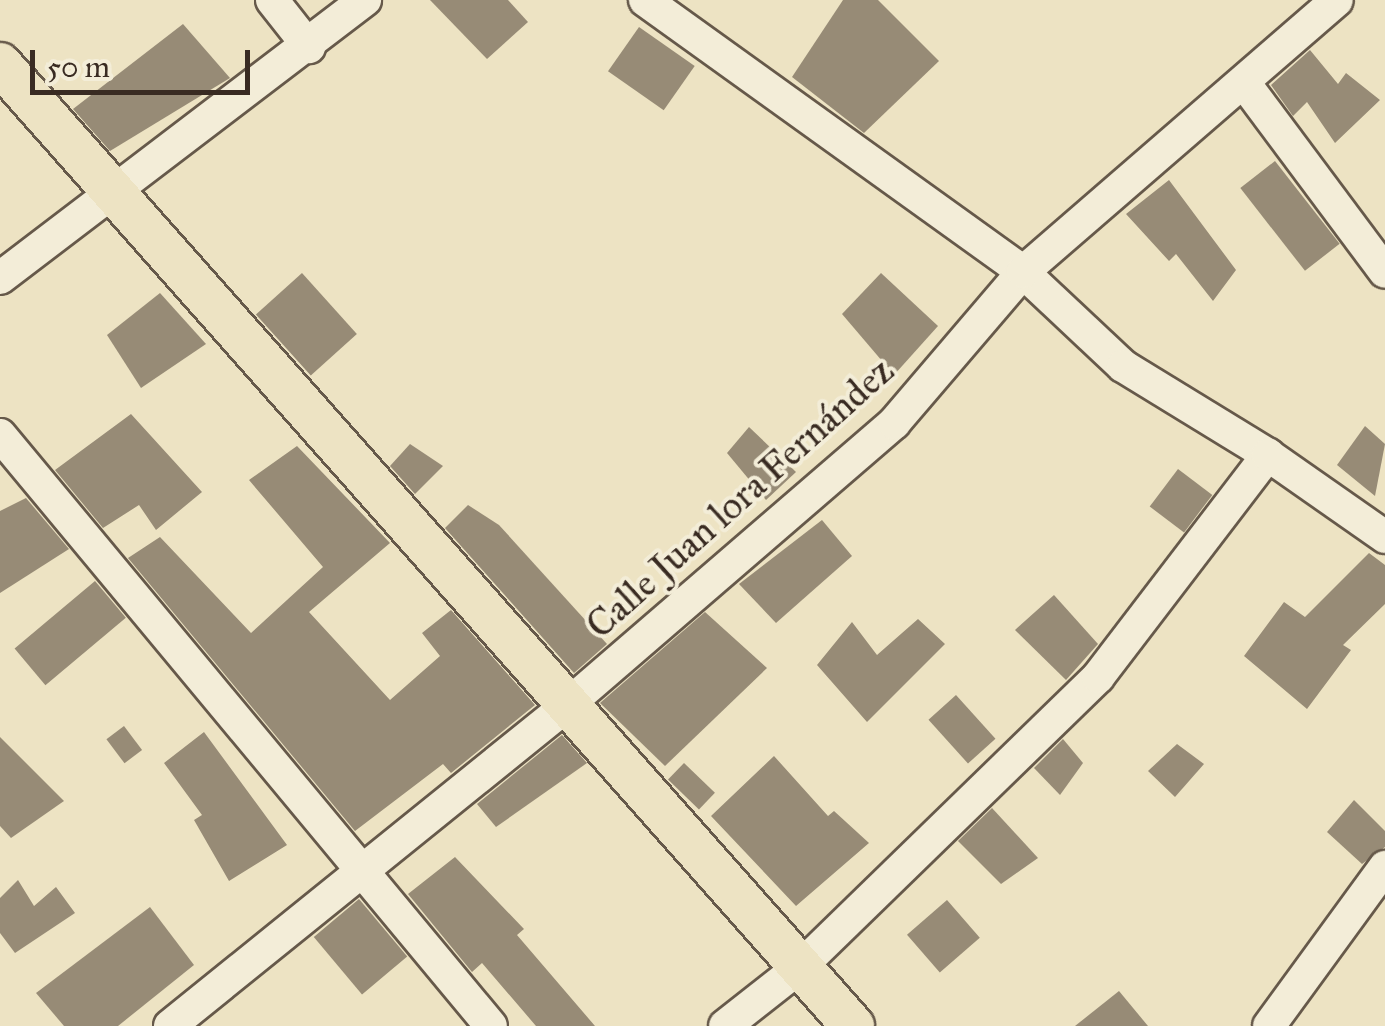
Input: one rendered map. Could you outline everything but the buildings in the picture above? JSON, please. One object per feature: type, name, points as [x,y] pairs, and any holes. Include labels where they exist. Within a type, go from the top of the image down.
[{"type":"main road","points":[[0,64],[112,197],[853,1026]]},
{"type":"street","points":[[272,0],[309,46]]},
{"type":"street","points":[[0,278],[112,197],[365,0]]},
{"type":"street","points":[[645,0],[1023,272],[1122,366],[1268,455],[1385,537]]},
{"type":"street","name":"Calle Juan lora Fernández","points":[[170,1026],[565,707],[894,423],[1023,272],[1245,84],[1337,0]]},
{"type":"street","points":[[1245,84],[1385,272]]},
{"type":"street","points":[[0,435],[358,874],[491,1026]]},
{"type":"street","points":[[725,1026],[800,966],[1098,677],[1268,455]]},
{"type":"street","points":[[1269,1026],[1385,868]]}]
